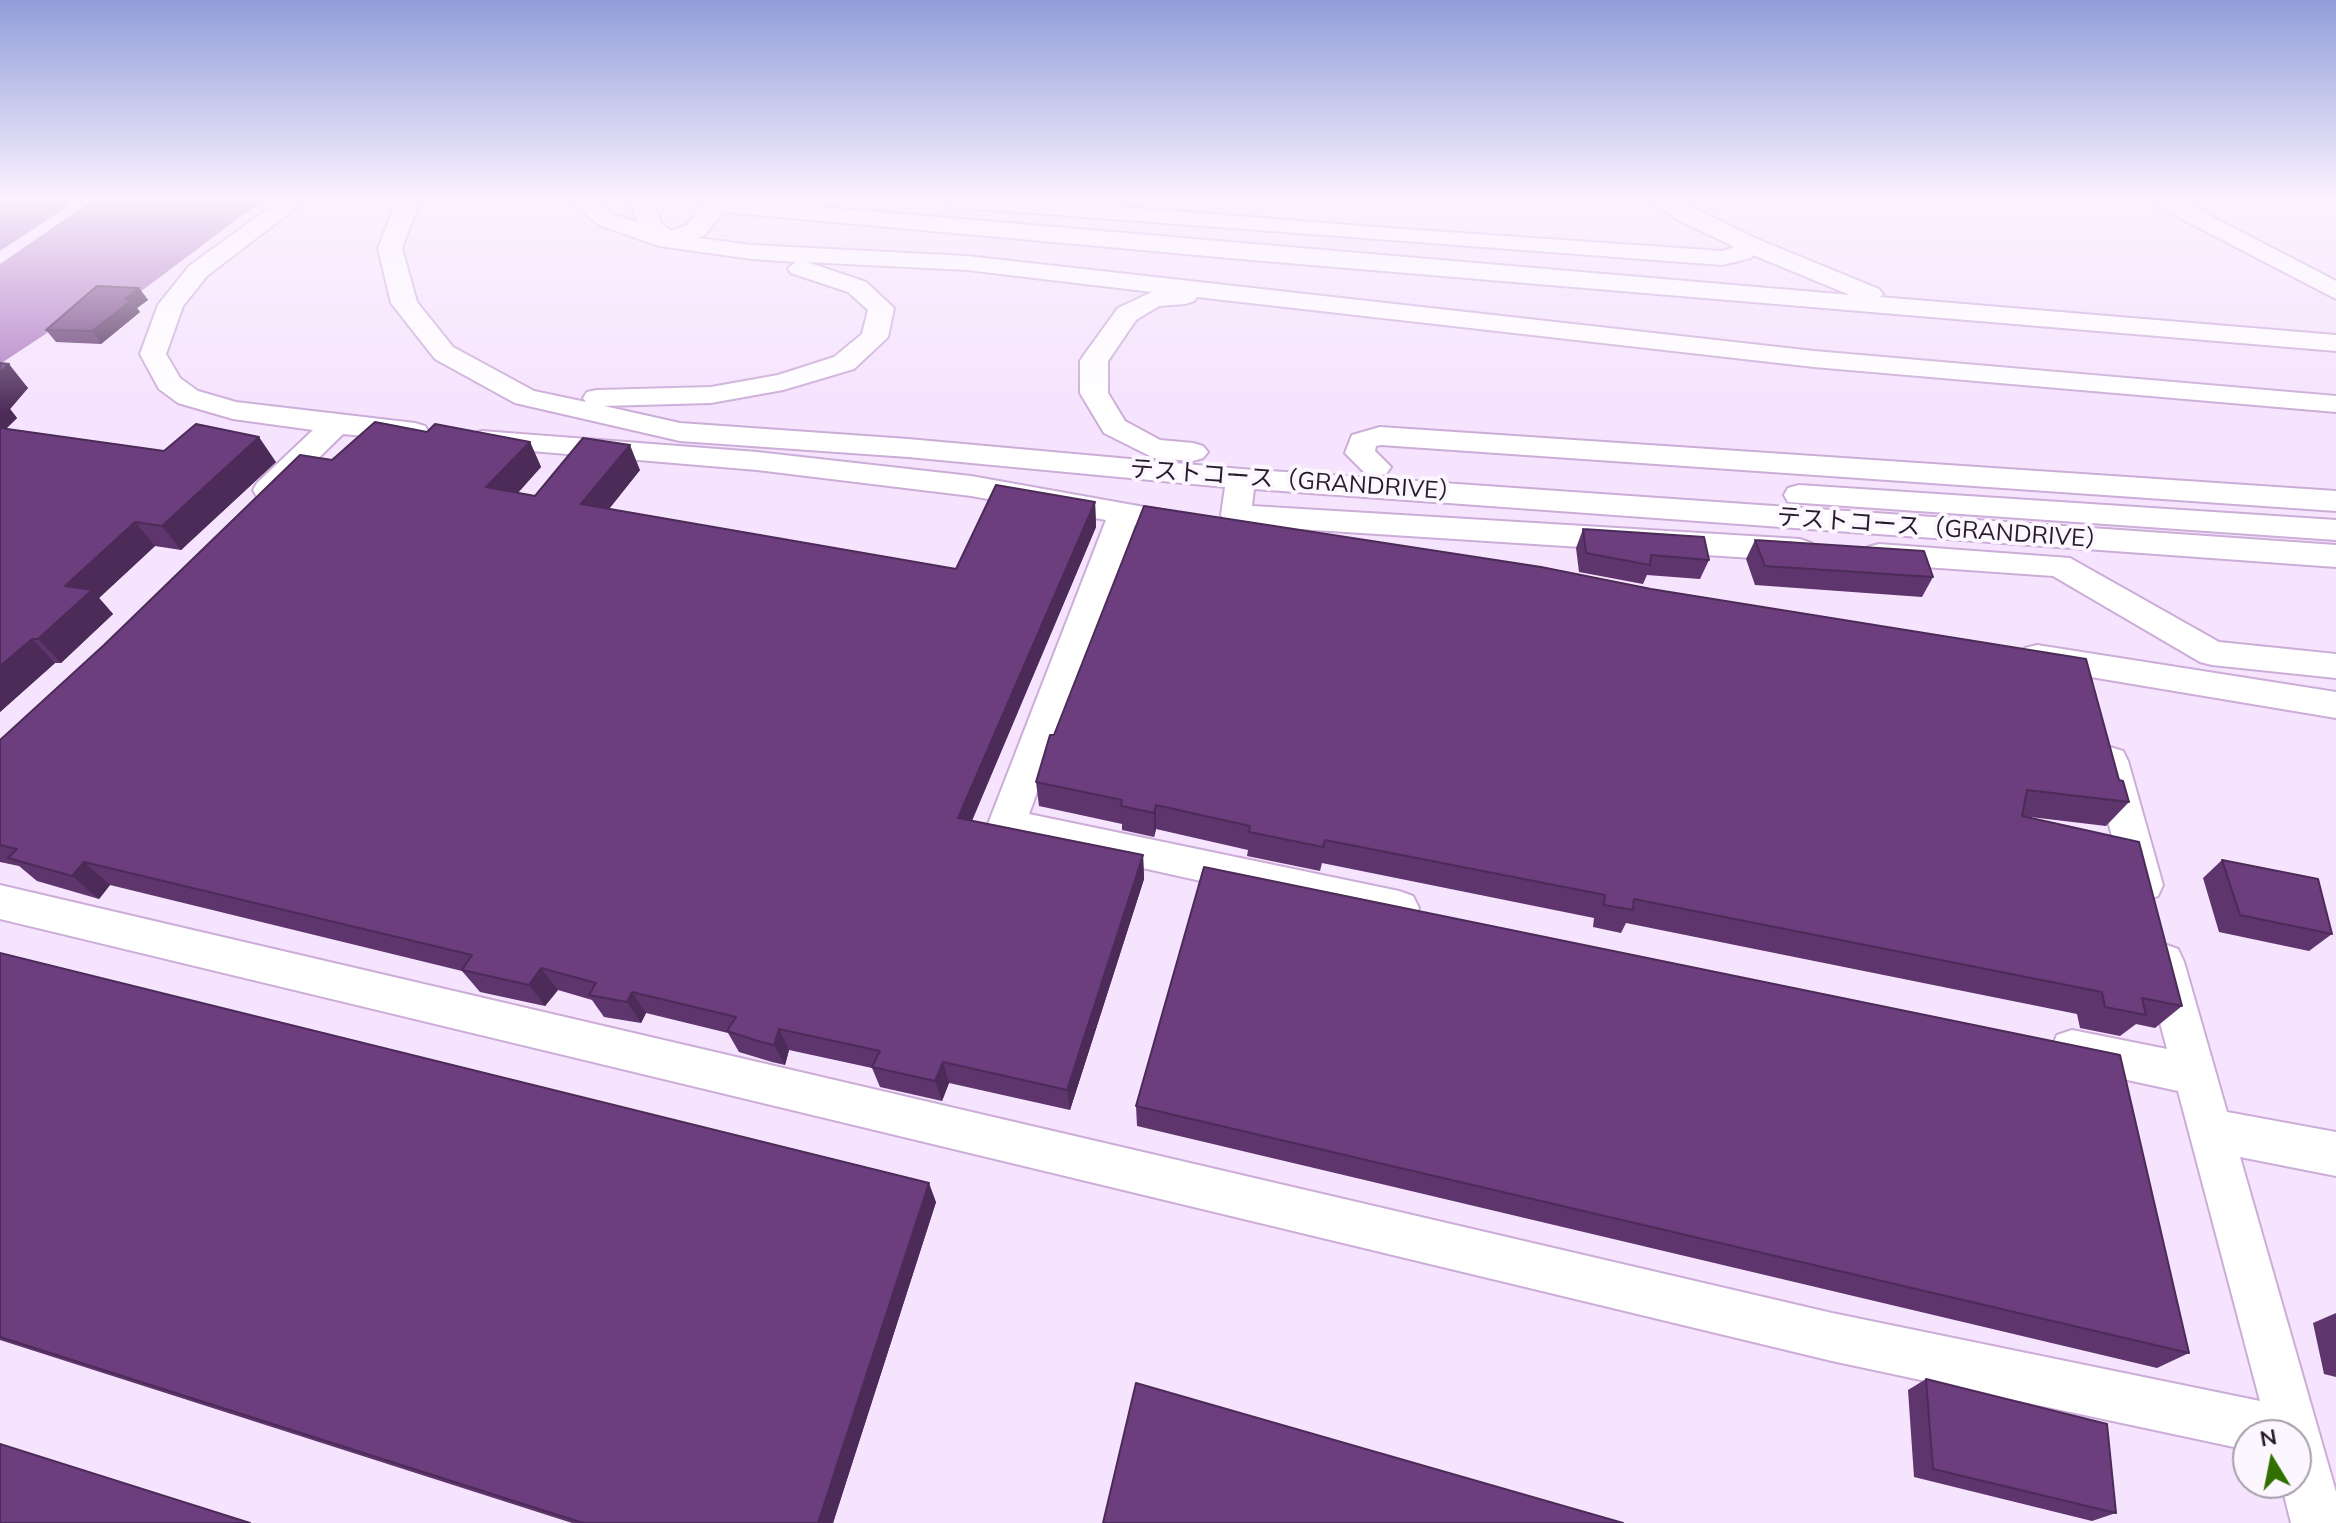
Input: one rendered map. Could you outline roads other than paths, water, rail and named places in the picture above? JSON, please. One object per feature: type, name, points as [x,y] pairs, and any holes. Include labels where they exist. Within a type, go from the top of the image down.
[{"type":"street","points":[[198,271],[171,305],[153,354],[169,383],[188,397],[233,410],[450,436],[757,461],[971,486],[1371,552]]},
{"type":"street","name":"テストコース（GRANDRIVE）","points":[[396,271],[404,303],[444,353],[525,397],[680,432],[908,448],[1241,479],[2336,556]]},
{"type":"street","points":[[486,376],[558,397],[622,400],[711,395],[783,382],[844,363],[875,337],[881,308],[857,287],[809,271]]},
{"type":"street","points":[[1040,271],[1814,359],[2336,404]]},
{"type":"street","points":[[1522,271],[1905,308],[2336,343]]},
{"type":"street","points":[[1815,271],[1905,308]]},
{"type":"street","points":[[2298,271],[2336,291]]},
{"type":"street","points":[[1413,312],[1200,295],[1153,299],[1127,314],[1094,361],[1094,393],[1114,427],[1154,449],[1376,467],[2336,530]]},
{"type":"street","points":[[248,509],[336,424]]},
{"type":"street","points":[[1376,467],[1360,453],[1362,441],[1380,436],[2336,501]]},
{"type":"street","points":[[1241,479],[1236,515],[2059,566],[2212,653],[2336,666]]},
{"type":"street","points":[[1124,513],[1007,824],[1441,917]]},
{"type":"street","points":[[2008,653],[2336,705]]},
{"type":"street","points":[[2083,663],[2290,1419]]},
{"type":"street","points":[[0,902],[1816,1334],[2232,1422]]},
{"type":"street","points":[[2042,1043],[2195,1075]]},
{"type":"street","points":[[2211,1130],[2336,1154]]},
{"type":"street","points":[[2312,1499],[2318,1523]]}]
